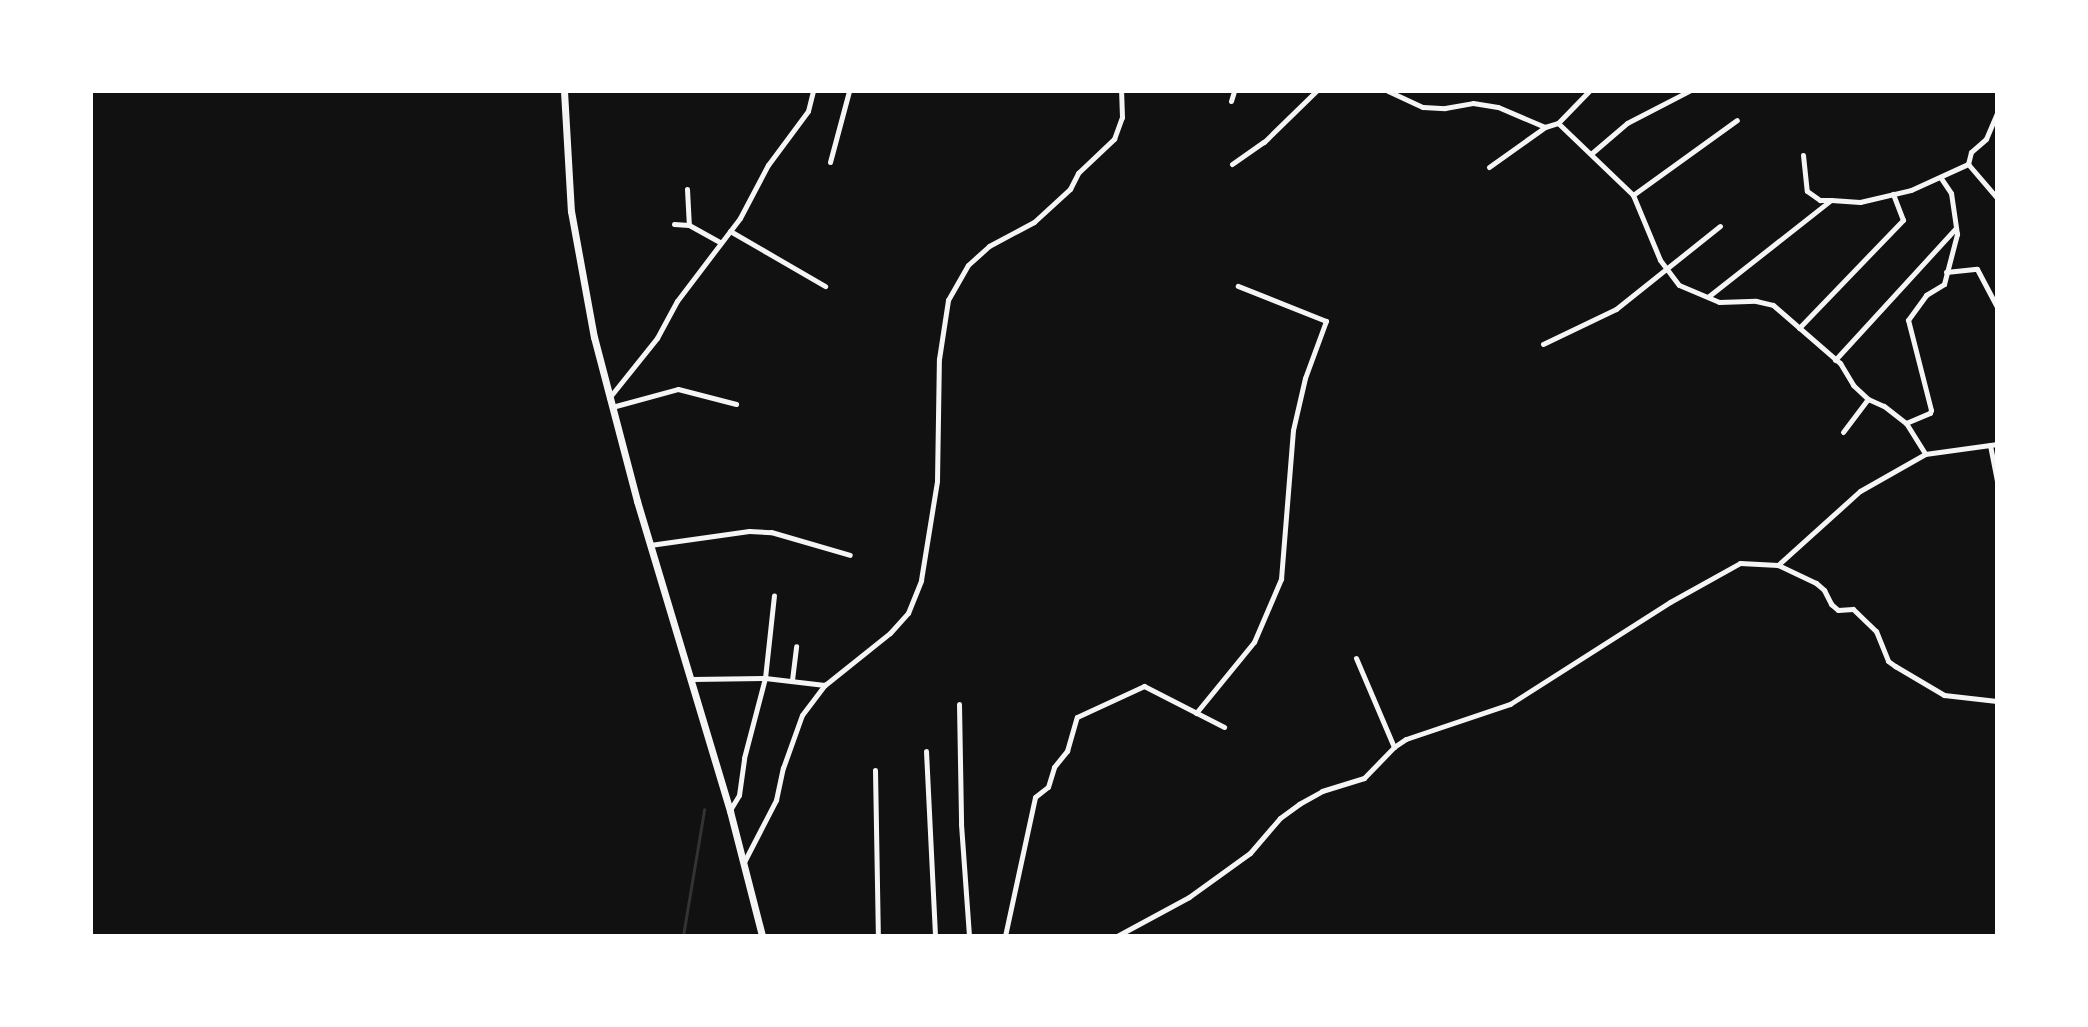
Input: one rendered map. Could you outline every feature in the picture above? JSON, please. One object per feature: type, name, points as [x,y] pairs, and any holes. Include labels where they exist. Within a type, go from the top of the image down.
[{"type":"main road","points":[[564,91],[571,211],[583,288],[650,545],[730,811],[762,936]]},
{"type":"street","points":[[610,398],[657,338],[677,301],[740,218],[768,165],[808,111],[813,91]]},
{"type":"street","points":[[830,163],[849,91]]},
{"type":"street","points":[[744,862],[776,800],[783,768],[802,715],[825,685],[890,633],[908,613],[921,580],[937,481],[939,359],[948,300],[968,265],[989,246],[1034,222],[1070,189],[1078,173],[1114,139],[1122,117],[1121,91]]},
{"type":"street","points":[[1231,101],[1234,91]]},
{"type":"street","points":[[1232,164],[1264,142],[1316,91]]},
{"type":"street","points":[[1388,91],[1423,107],[1445,108],[1474,103],[1497,107],[1545,127]]},
{"type":"street","points":[[1489,167],[1545,127],[1558,123],[1590,91]]},
{"type":"street","points":[[1592,153],[1627,123],[1689,91]]},
{"type":"street","points":[[1802,155],[1807,191],[1820,200],[1860,202],[1941,178],[1968,164],[1971,152],[1986,139],[1997,113]]},
{"type":"street","points":[[1633,195],[1737,120]]},
{"type":"street","points":[[1558,123],[1633,195],[1665,267],[1679,285],[1719,302],[1755,301],[1773,305],[1835,359],[1868,399],[1884,406],[1906,423],[1925,454]]},
{"type":"street","points":[[1968,164],[1997,198]]},
{"type":"street","points":[[1906,423],[1930,413],[1931,410],[1911,343],[1908,320],[1926,295],[1944,284],[1947,272],[1956,229],[1951,193],[1941,178]]},
{"type":"street","points":[[687,189],[689,225]]},
{"type":"street","points":[[1799,328],[1903,220],[1893,194]]},
{"type":"street","points":[[1709,296],[1831,200]]},
{"type":"street","points":[[674,224],[689,225],[720,242]]},
{"type":"street","points":[[1543,344],[1616,309],[1665,267],[1720,226]]},
{"type":"street","points":[[1835,359],[1956,229]]},
{"type":"street","points":[[730,231],[825,285]]},
{"type":"street","points":[[1947,272],[1977,269],[1997,307]]},
{"type":"street","points":[[1196,713],[1254,642],[1281,579],[1293,430],[1305,378],[1326,321],[1238,286]]},
{"type":"street","points":[[612,407],[678,389],[736,404]]},
{"type":"street","points":[[1843,432],[1868,399]]},
{"type":"street","points":[[1778,565],[1860,491],[1925,454],[1994,444],[1997,480]]},
{"type":"street","points":[[650,545],[749,531],[771,532],[850,555]]},
{"type":"street","points":[[1121,936],[1189,897],[1250,853],[1280,818],[1299,804],[1322,791],[1364,778],[1394,747],[1420,734],[1510,704],[1670,602],[1740,563],[1778,565],[1816,583],[1838,610],[1853,609],[1876,631],[1888,661],[1944,695],[1997,701]]},
{"type":"street","points":[[730,811],[739,795],[744,758],[765,678],[774,595]]},
{"type":"street","points":[[792,680],[796,646]]},
{"type":"street","points":[[1356,658],[1394,747]]},
{"type":"street","points":[[692,679],[765,678],[825,685]]},
{"type":"street","points":[[1005,936],[1035,797],[1048,787],[1054,767],[1067,751],[1077,717],[1144,687],[1224,727]]},
{"type":"street","points":[[959,704],[961,824],[969,935]]},
{"type":"street","points":[[926,751],[935,936]]},
{"type":"street","points":[[875,770],[878,936]]},
{"type":"street","points":[[930,936],[978,936]]},
{"type":"waterway","points":[[683,936],[704,810]]}]
